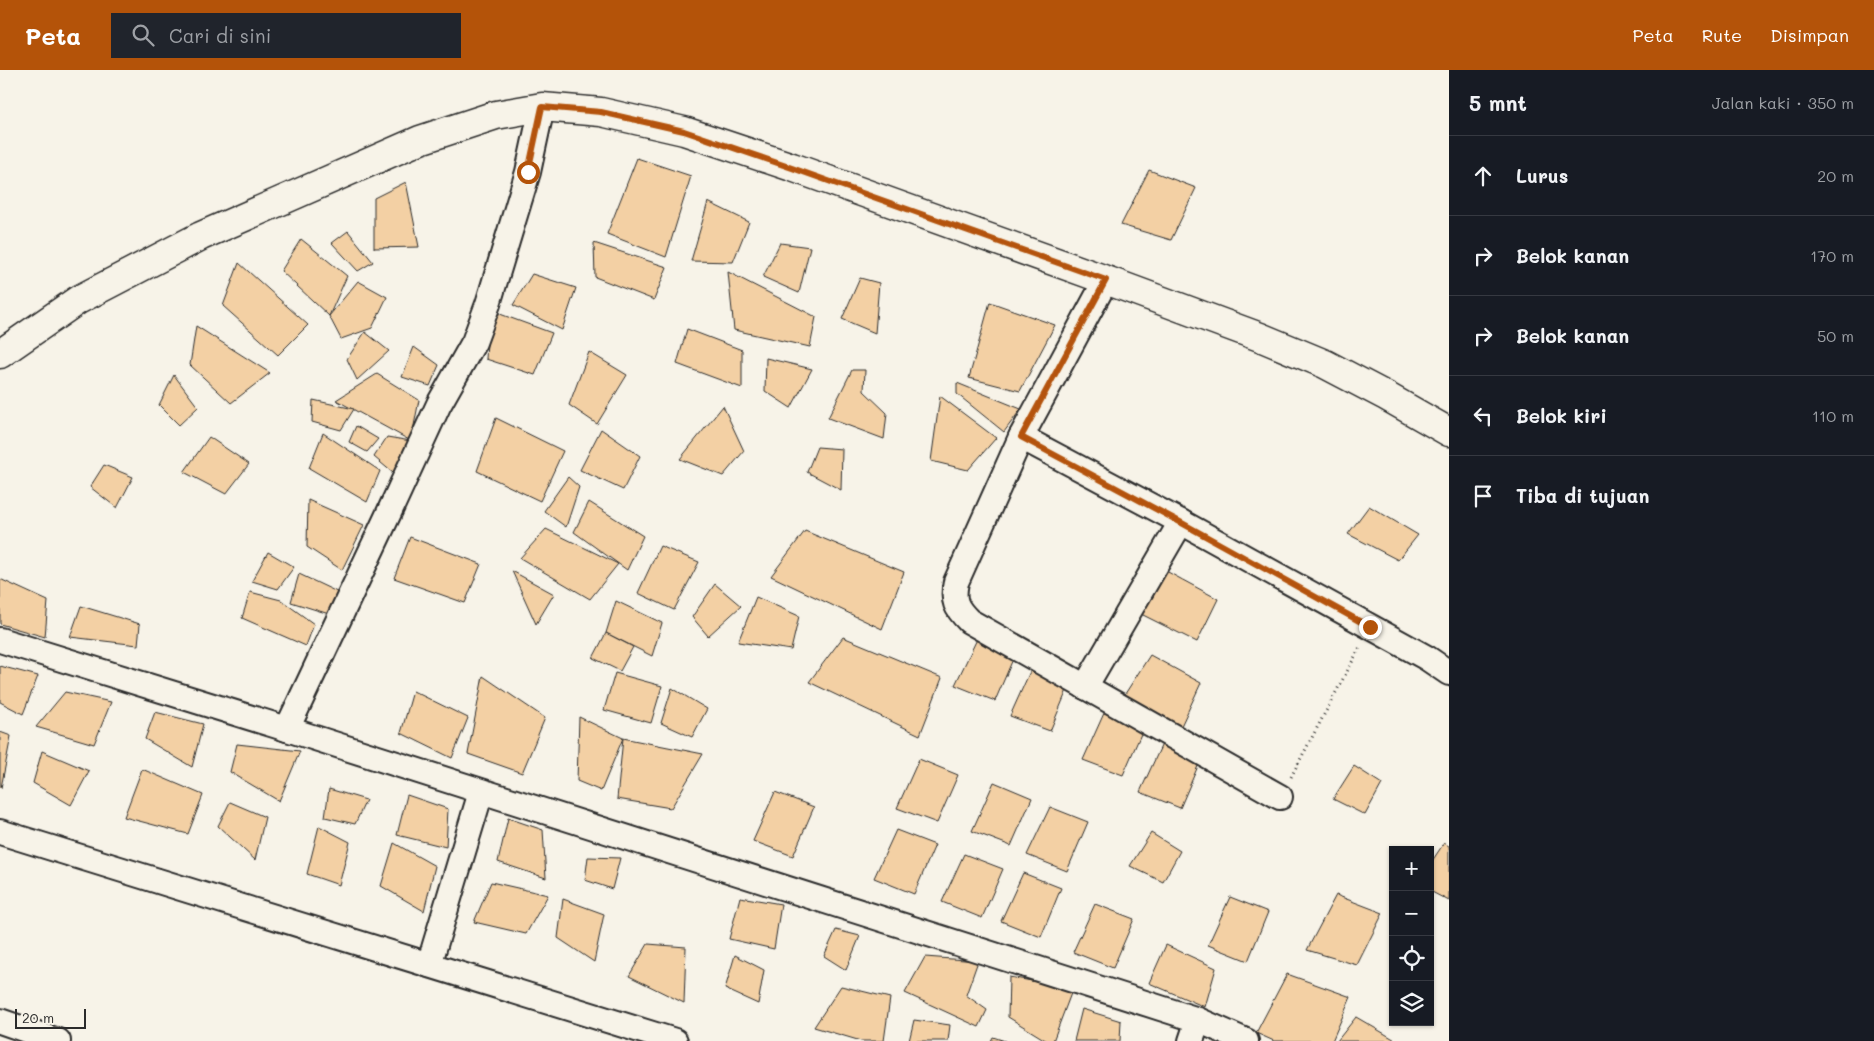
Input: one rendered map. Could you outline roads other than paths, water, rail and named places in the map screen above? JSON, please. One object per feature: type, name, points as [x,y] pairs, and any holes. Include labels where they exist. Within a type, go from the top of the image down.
[{"type":"main road","points":[[0,354],[78,300],[201,236],[420,140],[496,115],[542,107],[601,112],[684,131],[1106,280],[1260,337],[1325,364],[1449,432]]},
{"type":"street","points":[[287,729],[428,426],[474,342],[488,304],[528,172],[542,107]]},
{"type":"street","points":[[1106,280],[1021,437],[956,582],[954,600],[959,612],[969,622],[1280,797]]},
{"type":"street","points":[[1021,437],[1428,658],[1449,672]]},
{"type":"street","points":[[1085,687],[1180,522]]},
{"type":"street","points":[[0,640],[287,729],[481,792],[1194,1030],[1246,1041]]},
{"type":"street","points":[[428,964],[481,792]]},
{"type":"street","points":[[0,832],[675,1041]]},
{"type":"street","points":[[0,1021],[58,1041]]}]
